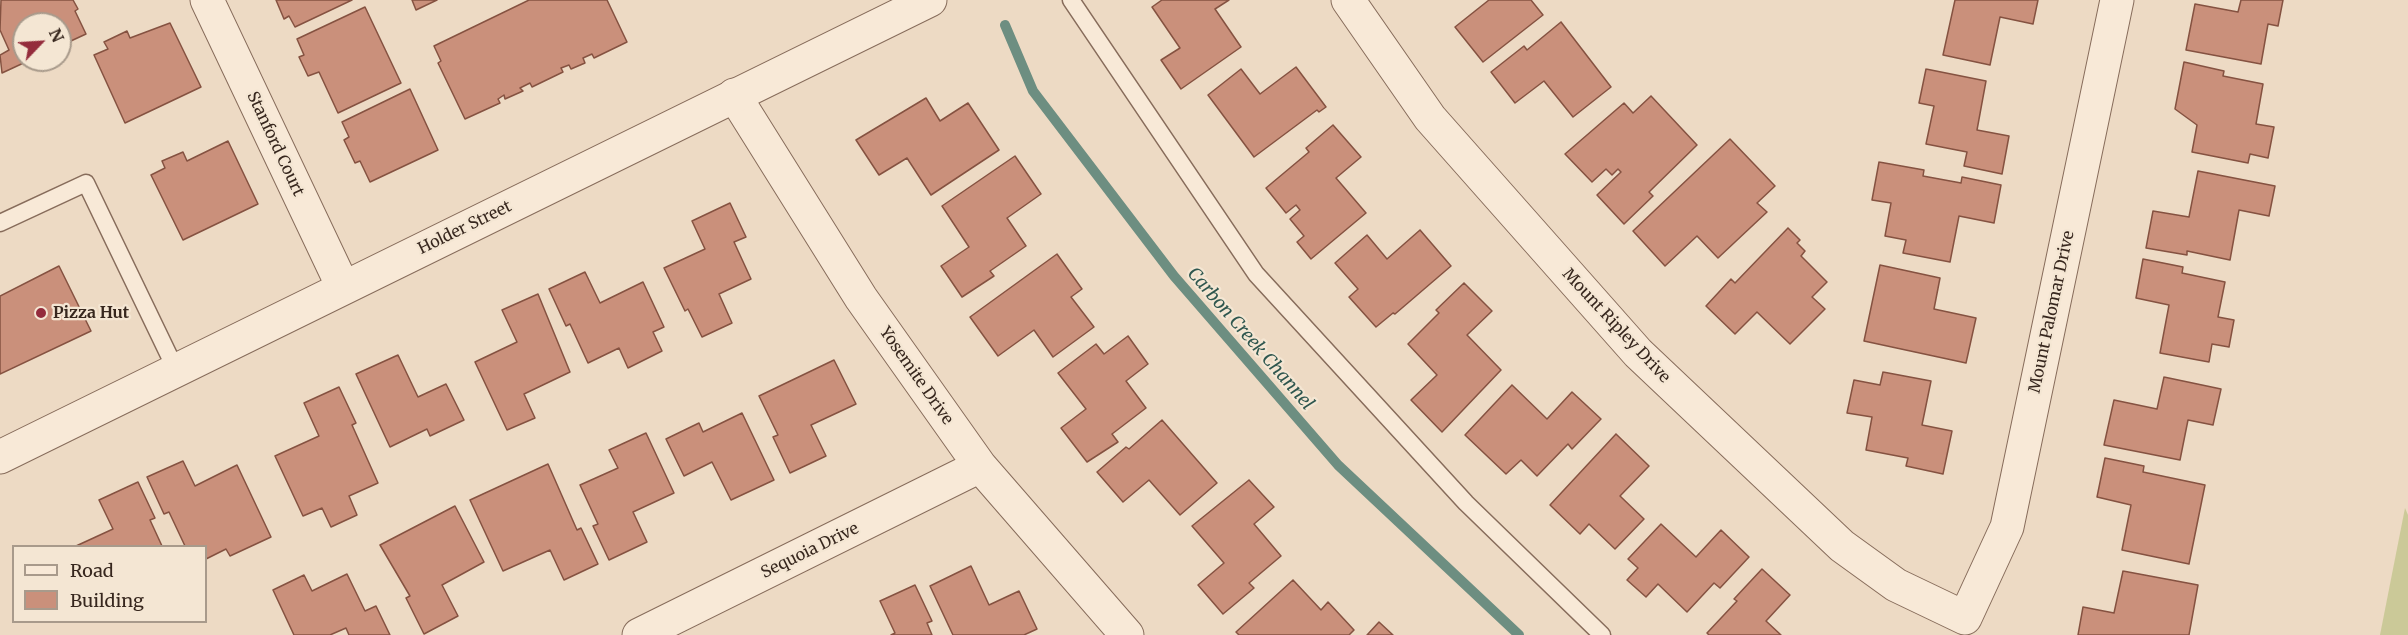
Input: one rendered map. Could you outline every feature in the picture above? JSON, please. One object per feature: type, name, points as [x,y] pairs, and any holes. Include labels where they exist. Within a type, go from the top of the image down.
[{"type":"street","name":"Stanford Court","points":[[207,0],[343,287]]},
{"type":"street","name":"Holder Street","points":[[0,457],[930,0]]},
{"type":"street","name":"Mount Ripley Drive","points":[[1348,0],[1430,118],[1638,353],[1842,546],[1896,585],[1965,618]]},
{"type":"street","name":"Mount Palomar Drive","points":[[1965,618],[2007,527],[2117,0]]},
{"type":"street","name":"Yosemite Drive","points":[[734,95],[861,298],[980,466],[1127,635]]},
{"type":"street","name":"Sequoia Drive","points":[[639,635],[980,466]]},
{"type":"lane","points":[[1071,0],[1256,274],[1466,503],[1602,635]]},
{"type":"lane","points":[[0,223],[86,183],[176,370]]},
{"type":"shaded area","points":[[2405,508],[2408,515],[2408,635],[2380,635]]},
{"type":"building","points":[[1,0],[73,0],[78,9],[75,11],[86,34],[72,40],[72,12],[12,12],[12,68],[2,73],[0,55],[9,50],[0,30]]},
{"type":"building","points":[[276,0],[352,0],[295,27],[289,16],[284,19]]},
{"type":"building","points":[[412,0],[437,0],[416,10]]},
{"type":"building","points":[[529,0],[607,0],[627,42],[594,58],[592,54],[583,58],[585,63],[571,69],[569,65],[561,68],[563,72],[532,87],[530,83],[520,88],[523,91],[505,99],[504,95],[498,99],[500,103],[465,119],[438,63],[441,61],[434,46]]},
{"type":"building","points":[[1162,0],[1229,0],[1215,9],[1241,47],[1181,89],[1161,60],[1180,48],[1152,7]]},
{"type":"building","points":[[1489,0],[1531,0],[1543,15],[1483,62],[1455,27]]},
{"type":"building","points":[[1955,0],[2038,0],[2033,24],[2000,17],[1990,65],[1943,55]]},
{"type":"building","points":[[2241,0],[2283,0],[2278,26],[2268,24],[2261,64],[2186,50],[2195,4],[2238,12]]},
{"type":"building","points":[[365,7],[401,83],[338,113],[319,72],[308,76],[299,57],[304,55],[297,39]]},
{"type":"building","points":[[1561,22],[1611,87],[1573,117],[1544,81],[1515,103],[1491,72],[1524,46],[1527,50]]},
{"type":"building","points":[[170,23],[201,87],[125,123],[94,55],[108,49],[104,42],[127,31],[130,38]]},
{"type":"building","points":[[2184,62],[2224,71],[2223,76],[2263,84],[2256,124],[2274,127],[2268,158],[2250,154],[2248,163],[2192,152],[2197,125],[2175,109]]},
{"type":"building","points":[[1296,67],[1326,107],[1319,112],[1317,110],[1254,157],[1208,95],[1241,69],[1260,94]]},
{"type":"building","points":[[1926,69],[1986,81],[1977,130],[2009,136],[2002,174],[1964,166],[1967,152],[1926,144],[1934,106],[1919,103]]},
{"type":"building","points":[[410,89],[438,150],[370,182],[360,161],[355,163],[344,140],[349,137],[342,122]]},
{"type":"building","points":[[1651,96],[1697,145],[1649,192],[1653,196],[1624,224],[1597,195],[1621,172],[1618,169],[1612,175],[1606,169],[1592,182],[1565,154],[1624,103],[1633,113]]},
{"type":"building","points":[[926,98],[940,121],[968,103],[999,150],[931,195],[907,158],[879,175],[856,140]]},
{"type":"building","points":[[1333,125],[1361,157],[1336,178],[1366,213],[1311,259],[1297,242],[1304,236],[1290,219],[1300,210],[1296,205],[1286,213],[1266,188],[1309,152],[1306,148]]},
{"type":"building","points":[[1730,139],[1775,186],[1757,203],[1767,212],[1718,258],[1697,236],[1665,266],[1633,231]]},
{"type":"building","points":[[228,141],[258,204],[183,240],[151,175],[165,168],[162,161],[183,152],[187,161]]},
{"type":"building","points":[[1015,156],[1041,194],[1007,218],[1026,246],[990,271],[994,276],[962,297],[941,266],[969,247],[942,206]]},
{"type":"building","points":[[1879,162],[1924,170],[1923,176],[1961,183],[1962,177],[2001,185],[1994,223],[1959,216],[1950,262],[1903,253],[1906,240],[1885,236],[1891,203],[1872,200]]},
{"type":"building","points":[[2198,171],[2275,186],[2269,216],[2239,210],[2230,260],[2187,251],[2187,255],[2146,248],[2153,211],[2189,217]]},
{"type":"building","points":[[730,203],[746,237],[734,242],[751,279],[719,294],[732,323],[702,337],[688,309],[685,311],[664,268],[705,249],[692,221]]},
{"type":"building","points":[[1788,228],[1800,240],[1797,243],[1805,251],[1801,256],[1827,282],[1812,297],[1825,309],[1790,344],[1757,312],[1735,334],[1706,306],[1731,279],[1735,283]]},
{"type":"building","points":[[1420,230],[1451,266],[1395,314],[1393,313],[1376,327],[1349,297],[1358,289],[1335,263],[1367,235],[1387,259]]},
{"type":"building","points":[[1057,254],[1082,289],[1071,297],[1094,327],[1053,357],[1034,330],[998,356],[970,317]]},
{"type":"building","points":[[2143,259],[2183,267],[2182,273],[2225,282],[2218,317],[2234,320],[2229,347],[2212,344],[2209,362],[2160,353],[2169,305],[2136,298]]},
{"type":"building","points":[[1880,265],[1940,278],[1934,309],[1976,318],[1966,363],[1864,341]]},
{"type":"building","name":"Pizza Hut","points":[[59,266],[91,331],[0,374],[0,296]]},
{"type":"building","points":[[585,272],[600,303],[643,282],[664,327],[653,332],[662,351],[628,368],[619,348],[588,363],[570,324],[566,326],[549,289]]},
{"type":"building","points":[[1464,283],[1492,311],[1467,335],[1501,370],[1442,432],[1411,400],[1437,375],[1408,344],[1439,313],[1436,310]]},
{"type":"building","points":[[538,294],[570,372],[524,394],[535,418],[507,430],[475,362],[517,342],[502,310]]},
{"type":"building","points":[[1128,336],[1148,364],[1126,381],[1146,408],[1112,434],[1118,442],[1087,462],[1061,428],[1086,409],[1058,373],[1096,344],[1104,354]]},
{"type":"building","points":[[398,355],[418,397],[446,384],[464,420],[430,436],[427,429],[390,447],[356,374]]},
{"type":"building","points":[[834,360],[856,404],[811,425],[826,456],[790,473],[773,437],[778,435],[759,396]]},
{"type":"building","points":[[1883,372],[1931,381],[1922,425],[1952,431],[1943,474],[1906,466],[1908,458],[1866,450],[1872,417],[1847,413],[1854,380],[1880,385]]},
{"type":"building","points":[[2164,377],[2221,389],[2213,425],[2188,420],[2180,460],[2104,445],[2114,400],[2157,409]]},
{"type":"building","points":[[1512,385],[1547,419],[1572,392],[1601,419],[1572,449],[1568,444],[1537,476],[1521,460],[1506,474],[1465,435]]},
{"type":"building","points":[[339,387],[356,423],[352,425],[378,483],[349,496],[357,515],[331,527],[322,508],[303,516],[275,456],[319,436],[304,403]]},
{"type":"building","points":[[742,413],[774,480],[731,500],[712,462],[684,476],[666,439],[699,423],[703,432]]},
{"type":"building","points":[[1162,420],[1217,483],[1180,515],[1149,480],[1123,502],[1097,472],[1126,447],[1129,449]]},
{"type":"building","points":[[646,433],[674,493],[633,512],[647,542],[609,560],[593,526],[598,524],[580,485],[618,468],[609,450]]},
{"type":"building","points":[[1616,434],[1649,466],[1620,496],[1644,519],[1615,549],[1589,524],[1580,534],[1550,505]]},
{"type":"building","points":[[2105,458],[2144,466],[2143,472],[2205,485],[2189,564],[2122,550],[2131,505],[2097,497]]},
{"type":"building","points":[[183,461],[195,486],[237,465],[271,537],[230,556],[226,549],[207,558],[207,545],[185,545],[169,512],[164,514],[147,477]]},
{"type":"building","points":[[548,464],[577,530],[581,528],[598,564],[564,580],[550,550],[503,571],[470,500]]},
{"type":"building","points":[[1249,480],[1274,507],[1254,524],[1281,556],[1249,583],[1254,588],[1223,614],[1198,585],[1224,563],[1192,526]]},
{"type":"building","points":[[138,482],[155,518],[150,520],[162,545],[78,545],[113,529],[99,500]]},
{"type":"building","points":[[455,506],[484,562],[442,585],[458,616],[424,634],[406,598],[410,596],[380,545]]},
{"type":"building","points":[[1661,524],[1696,557],[1721,530],[1749,557],[1720,588],[1714,583],[1687,612],[1658,584],[1646,597],[1627,580],[1638,568],[1628,559]]},
{"type":"building","points":[[971,566],[989,605],[1019,591],[1037,629],[1024,635],[953,635],[930,586]]},
{"type":"building","points":[[1762,569],[1790,595],[1766,621],[1781,635],[1709,635],[1707,633],[1737,601],[1734,599]]},
{"type":"building","points":[[2123,571],[2198,585],[2189,635],[2078,635],[2083,607],[2114,613]]},
{"type":"building","points":[[347,574],[365,611],[376,606],[390,635],[349,635],[346,628],[330,635],[294,635],[273,590],[304,575],[312,591]]},
{"type":"building","points":[[1293,580],[1321,610],[1328,602],[1354,630],[1349,635],[1239,635],[1236,632]]},
{"type":"building","points":[[915,585],[932,621],[927,623],[932,635],[891,635],[895,633],[880,601]]},
{"type":"building","points":[[1379,622],[1393,635],[1367,635]]},
{"type":"waterway","name":"Carbon Creek Channel","points":[[1005,25],[1033,91],[1174,276],[1338,465],[1519,635]]},
{"type":"place","name":"Pizza Hut","points":[[41,313]]}]
